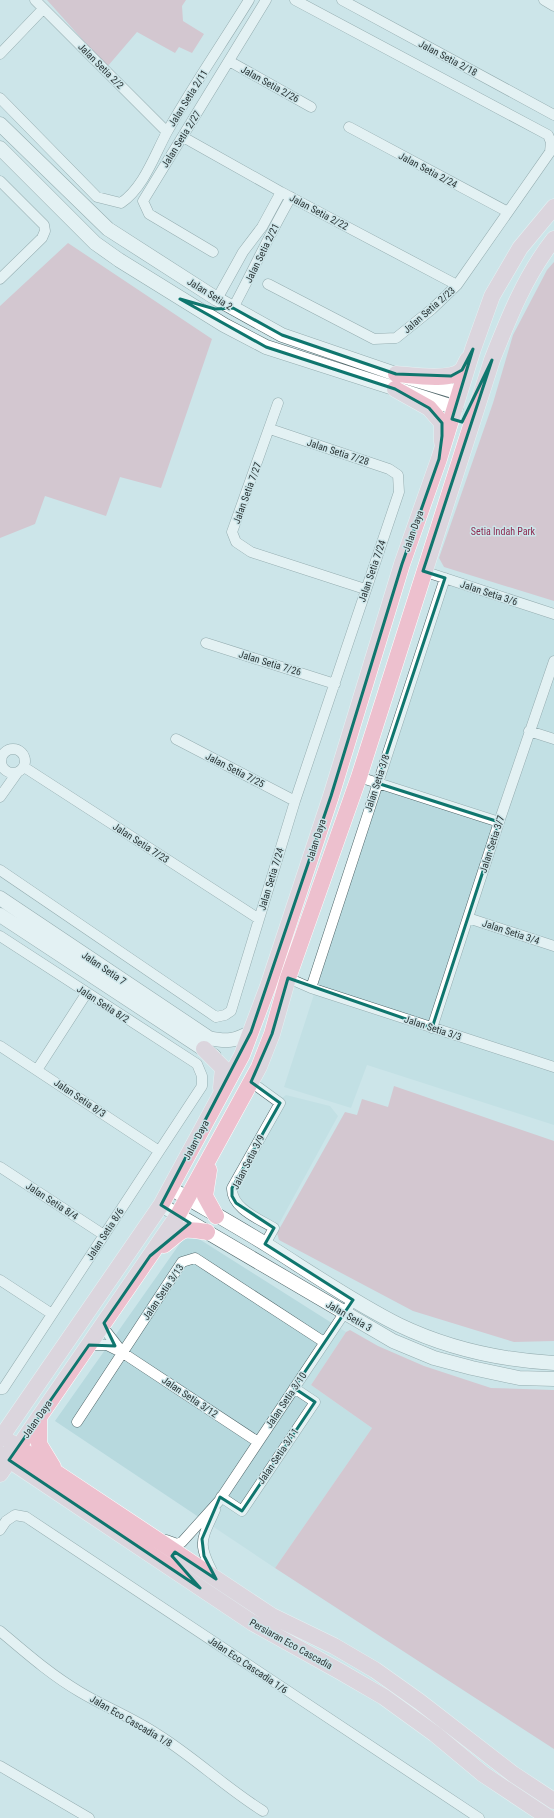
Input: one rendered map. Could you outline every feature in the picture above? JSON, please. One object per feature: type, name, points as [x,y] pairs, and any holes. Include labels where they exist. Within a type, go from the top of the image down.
[{"type":"main road","name":"Jalan Daya","points":[[1,1437],[160,1205],[235,1069],[251,1032],[331,796],[402,564],[461,402],[474,349],[492,296],[520,248],[554,207]]},
{"type":"main road","name":"Jalan Daya","points":[[0,1474],[9,1454],[39,1417],[178,1215],[259,1067],[272,1034],[288,978],[359,777],[423,571],[466,445],[492,360],[514,304],[542,254],[554,239]]},
{"type":"main road","points":[[396,382],[451,376],[462,370],[474,349]]},
{"type":"main road","points":[[466,445],[469,418],[461,402],[474,396],[492,360]]},
{"type":"main road","points":[[396,382],[429,408],[442,422],[439,459]]},
{"type":"main road","points":[[331,796],[344,784],[359,777],[351,769],[344,754]]},
{"type":"main road","points":[[235,1069],[254,1056],[272,1034]]},
{"type":"main road","points":[[206,1044],[224,1070],[219,1098]]},
{"type":"main road","points":[[210,1158],[205,1196],[216,1216]]},
{"type":"main road","points":[[150,1256],[180,1231],[187,1229],[207,1232]]},
{"type":"main road","points":[[0,1420],[8,1417],[22,1407]]},
{"type":"main road","points":[[39,1417],[39,1444],[56,1473]]},
{"type":"main road","points":[[1,1437],[9,1454]]},
{"type":"main road","name":"Persiaran Eco Cascadia","points":[[9,1454],[56,1473],[272,1616],[334,1646],[375,1670],[420,1702],[513,1774],[554,1802]]},
{"type":"main road","name":"Persiaran Eco Cascadia","points":[[9,1454],[34,1477],[272,1635],[342,1672],[384,1697],[435,1734],[483,1774],[549,1818]]},
{"type":"main road","points":[[0,1482],[13,1476],[34,1477]]},
{"type":"street","name":"Jalan Setia 2/2","points":[[34,0],[167,132]]},
{"type":"street","name":"Jalan Setia 2/11","points":[[0,98],[98,197],[121,204],[130,198],[145,174],[167,132],[249,0]]},
{"type":"street","name":"Jalan Setia 2/27","points":[[213,252],[148,214],[143,201],[266,0]]},
{"type":"street","name":"Jalan Setia 2/23","points":[[268,284],[374,339],[396,338],[432,310],[457,285],[550,152],[551,142],[548,135],[295,0]]},
{"type":"street","name":"Jalan Setia 2/18","points":[[342,0],[554,115]]},
{"type":"street","points":[[544,0],[554,6]]},
{"type":"street","points":[[0,54],[43,9]]},
{"type":"street","name":"Jalan Setia 2/26","points":[[229,61],[311,107]]},
{"type":"street","name":"Jalan Setia 2","points":[[0,124],[108,229],[224,306],[282,335],[396,382]]},
{"type":"street","name":"Jalan Setia 2/24","points":[[349,127],[508,212]]},
{"type":"street","name":"Jalan Setia 2/22","points":[[183,137],[281,192],[457,285]]},
{"type":"street","name":"Jalan Setia 2","points":[[0,148],[95,243],[180,299],[252,340],[266,347],[396,382],[461,402]]},
{"type":"street","points":[[0,181],[44,225],[44,231],[42,238],[0,279]]},
{"type":"street","name":"Jalan Setia 2/21","points":[[224,306],[236,263],[252,238],[262,227],[281,192]]},
{"type":"street","name":"Jalan Setia 2/21","points":[[224,306],[252,273],[270,233],[291,197]]},
{"type":"street","points":[[236,263],[252,273]]},
{"type":"street","points":[[180,299],[216,309],[224,306],[234,325],[252,340]]},
{"type":"street","name":"Jalan Setia 7/27","points":[[278,403],[232,532],[236,542],[251,552],[365,589]]},
{"type":"street","name":"Jalan Setia 7/28","points":[[270,429],[389,469],[398,475],[399,483]]},
{"type":"street","name":"Jalan Setia 7/24","points":[[0,870],[216,1017],[225,1015],[231,1011],[295,801],[335,684],[365,589],[399,492],[399,483]]},
{"type":"street","name":"Jalan Setia 3/6","points":[[423,571],[554,614]]},
{"type":"street","name":"Jalan Setia 3/8","points":[[311,988],[445,578]]},
{"type":"street","name":"Jalan Setia 7/26","points":[[206,643],[335,684]]},
{"type":"street","name":"Jalan Setia 3/7","points":[[432,1028],[529,731],[554,661]]},
{"type":"street","points":[[529,731],[554,739]]},
{"type":"street","name":"Jalan Setia 7/25","points":[[176,739],[295,801]]},
{"type":"street","points":[[0,797],[20,770],[25,759],[18,751],[11,750],[2,752],[1,765],[6,771],[20,770]]},
{"type":"street","name":"Jalan Setia 7/23","points":[[20,770],[259,919]]},
{"type":"street","points":[[359,777],[499,822]]},
{"type":"street","name":"Jalan Setia 7","points":[[0,898],[206,1044]]},
{"type":"street","name":"Jalan Setia 7","points":[[0,915],[206,1044]]},
{"type":"street","name":"Jalan Setia 3/4","points":[[468,918],[554,946]]},
{"type":"street","name":"Jalan Setia 8/2","points":[[0,936],[86,994],[197,1064],[202,1076]]},
{"type":"street","name":"Jalan Setia 3/3","points":[[288,978],[311,988],[554,1067]]},
{"type":"street","points":[[37,1070],[86,994]]},
{"type":"street","points":[[206,1044],[237,1040],[251,1032]]},
{"type":"street","points":[[206,1044],[235,1069]]},
{"type":"street","name":"Jalan Setia 8/3","points":[[0,1046],[159,1151]]},
{"type":"street","name":"Jalan Setia 8/6","points":[[0,1389],[3,1389],[202,1086],[202,1076]]},
{"type":"street","name":"Jalan Setia 3/9","points":[[251,1082],[280,1102],[232,1188],[232,1196],[236,1203],[274,1228],[265,1244]]},
{"type":"street","name":"Jalan Setia 8/4","points":[[0,1167],[104,1235]]},
{"type":"street","name":"Jalan Setia 3","points":[[170,1188],[265,1244],[352,1300],[399,1325],[440,1341],[477,1352],[524,1361],[554,1362]]},
{"type":"street","name":"Jalan Setia 3","points":[[160,1205],[393,1341],[434,1358],[519,1378],[554,1379]]},
{"type":"street","name":"Jalan Setia 3/13","points":[[77,1422],[182,1262],[195,1258],[324,1342]]},
{"type":"street","points":[[0,1280],[52,1314]]},
{"type":"street","name":"Jalan Setia 3/10","points":[[220,1499],[352,1300]]},
{"type":"street","points":[[104,1323],[105,1330],[110,1338],[123,1353]]},
{"type":"street","points":[[88,1345],[97,1343],[107,1345],[123,1353]]},
{"type":"street","name":"Jalan Setia 3/12","points":[[123,1353],[258,1442]]},
{"type":"street","name":"Jalan Setia 3/11","points":[[220,1499],[242,1511],[315,1402],[294,1388]]},
{"type":"street","points":[[200,1588],[182,1565],[183,1550],[191,1534],[220,1499]]},
{"type":"street","points":[[216,1578],[204,1556],[202,1539],[220,1499]]},
{"type":"street","name":"Jalan Eco Cascadia 1/6","points":[[0,1530],[6,1521],[15,1515],[26,1518],[478,1818]]},
{"type":"street","points":[[151,1536],[177,1544],[191,1534]]},
{"type":"street","name":"Jalan Eco Cascadia 1/8","points":[[0,1632],[37,1662],[80,1692],[157,1733],[204,1766],[239,1796],[263,1810]]},
{"type":"street","points":[[0,1766],[89,1818]]},
{"type":"highlighted area","points":[[180,299],[215,309],[233,308],[282,335],[396,374],[451,376],[462,370],[473,349],[452,419],[462,422],[492,360],[423,571],[445,578],[377,783],[499,822],[432,1028],[288,978],[272,1034],[251,1082],[280,1103],[232,1188],[232,1196],[236,1203],[274,1228],[265,1244],[353,1300],[294,1388],[315,1402],[242,1511],[220,1497],[202,1539],[204,1556],[216,1579],[175,1552],[172,1556],[200,1588],[9,1460],[89,1345],[115,1346],[104,1323],[150,1256],[190,1223],[161,1205],[251,1032],[331,796],[402,564],[439,459],[442,436],[442,423],[429,408],[395,389],[266,347]]},
{"type":"shaded area","points":[[447,583],[554,618],[554,1125],[367,1065],[351,1108],[284,1087]]},
{"type":"shaded area","points":[[286,1095],[330,1106],[338,1116],[274,1233],[233,1206],[229,1187],[275,1103]]},
{"type":"shaded area","points":[[188,1232],[346,1332],[311,1385],[372,1428],[275,1568],[55,1421]]},
{"type":"green space","points":[[47,0],[186,0],[182,6],[183,21],[204,34],[192,53],[179,47],[175,53],[137,32],[107,67]]},
{"type":"green space","points":[[68,243],[212,339],[161,488],[120,477],[106,516],[45,496],[35,524],[0,538],[0,306]]},
{"type":"green space","name":"Setia Indah Park","points":[[554,262],[554,601],[444,567],[439,558],[493,403],[513,335],[547,270]]},
{"type":"green space","points":[[394,1086],[554,1141],[554,1341],[514,1342],[413,1311],[279,1240],[277,1233],[345,1112],[357,1115],[362,1099],[388,1107]]},
{"type":"green space","points":[[350,1330],[378,1346],[424,1366],[491,1388],[554,1390],[554,1749],[275,1568],[372,1428],[311,1385],[346,1332]]}]
